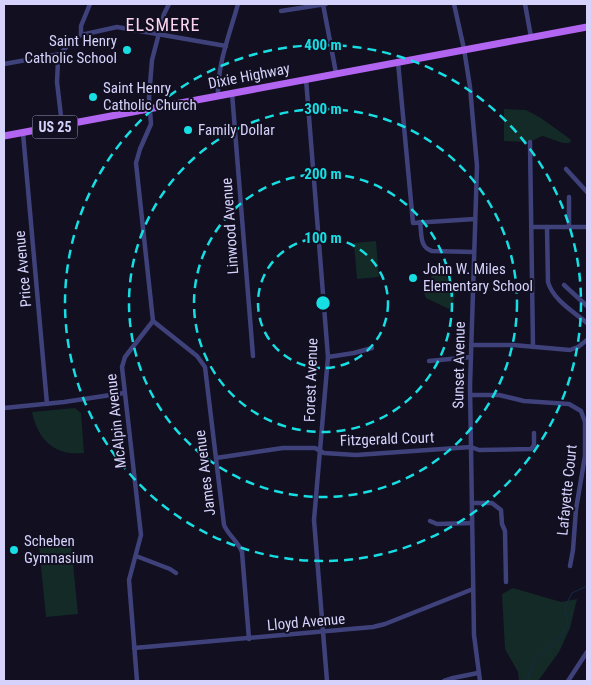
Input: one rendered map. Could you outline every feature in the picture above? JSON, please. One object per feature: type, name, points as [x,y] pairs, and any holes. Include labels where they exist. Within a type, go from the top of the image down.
[{"type":"main road","name":"Dixie Highway","points":[[4,136],[587,27]]},
{"type":"street","points":[[81,35],[81,26],[90,4]]},
{"type":"street","points":[[153,321],[136,163],[150,128],[150,75],[152,60],[164,14],[169,4]]},
{"type":"street","points":[[218,96],[218,85],[226,46],[238,4]]},
{"type":"street","points":[[282,11],[324,4],[336,73]]},
{"type":"street","name":"Sunset Avenue","points":[[454,4],[470,87],[477,166],[471,345],[471,447],[474,635],[480,681]]},
{"type":"street","points":[[525,4],[531,37]]},
{"type":"street","points":[[62,125],[57,76],[60,54],[74,39],[81,35],[117,27],[226,46]]},
{"type":"street","points":[[4,64],[60,54]]},
{"type":"street","points":[[398,62],[413,222],[475,219]]},
{"type":"street","name":"Forest Avenue","points":[[306,79],[328,357],[314,525],[327,681]]},
{"type":"street","name":"Linwood Avenue","points":[[232,93],[253,356]]},
{"type":"street","name":"Price Avenue","points":[[24,133],[47,404]]},
{"type":"street","points":[[530,142],[532,347]]},
{"type":"street","points":[[566,169],[587,192]]},
{"type":"street","points":[[569,197],[569,227]]},
{"type":"street","points":[[420,222],[422,242],[426,249],[432,252],[474,252]]},
{"type":"street","points":[[547,226],[549,288],[555,296],[587,323]]},
{"type":"street","points":[[531,227],[587,227]]},
{"type":"street","points":[[564,285],[587,306]]},
{"type":"street","name":"McAlpin Avenue","points":[[137,681],[129,592],[130,575],[141,540],[141,524],[124,393],[123,363],[125,357],[153,321]]},
{"type":"street","name":"James Avenue","points":[[153,321],[198,356],[203,363],[224,525],[242,552],[248,640]]},
{"type":"street","points":[[471,345],[574,349],[587,340]]},
{"type":"street","points":[[328,357],[354,354],[372,348]]},
{"type":"street","points":[[429,361],[471,357]]},
{"type":"street","points":[[4,408],[124,393]]},
{"type":"street","name":"Lafayette Court","points":[[471,395],[499,395],[524,401],[569,404],[581,411],[585,422],[585,456],[576,509],[570,566]]},
{"type":"street","name":"Fitzgerald Court","points":[[216,458],[283,448],[315,448],[324,453],[364,455],[471,447],[479,450],[531,449],[534,445],[534,433]]},
{"type":"street","points":[[472,504],[492,503],[501,510],[502,524],[505,531],[506,582]]},
{"type":"street","points":[[430,521],[437,524],[472,523]]},
{"type":"street","points":[[136,556],[176,573]]},
{"type":"street","name":"Lloyd Avenue","points":[[134,648],[358,630],[385,624],[473,589]]},
{"type":"street","points":[[568,681],[587,652]]},
{"type":"street","points":[[444,681],[478,673]]},
{"type":"green space","points":[[504,109],[526,110],[541,118],[571,141],[563,143],[542,136],[530,142],[504,141]]},
{"type":"green space","points":[[376,241],[379,277],[357,279],[354,243]]},
{"type":"green space","points":[[435,269],[451,281],[455,291],[453,303],[449,309],[426,298],[424,293]]},
{"type":"green space","points":[[75,408],[81,413],[84,453],[64,452],[49,444],[38,431],[32,412]]},
{"type":"green space","points":[[71,543],[78,614],[46,617],[39,546]]},
{"type":"green space","points":[[513,588],[561,602],[577,599],[570,628],[559,652],[538,681],[519,681],[518,672],[505,649],[502,594]]},
{"type":"waterway","points":[[526,681],[536,658],[560,638],[568,622],[565,607],[572,593],[587,586]]},
{"type":"place","name":"Saint Henry Catholic School","points":[[127,50]]},
{"type":"place","name":"Saint Henry Catholic Church","points":[[93,97]]},
{"type":"place","name":"Family Dollar","points":[[188,130]]},
{"type":"place","name":"John W. Miles Elementary School","points":[[413,278]]},
{"type":"place","name":"Scheben Gymnasium","points":[[14,550]]},
{"type":"district","name":"ELSMERE","points":[[163,24]]}]
